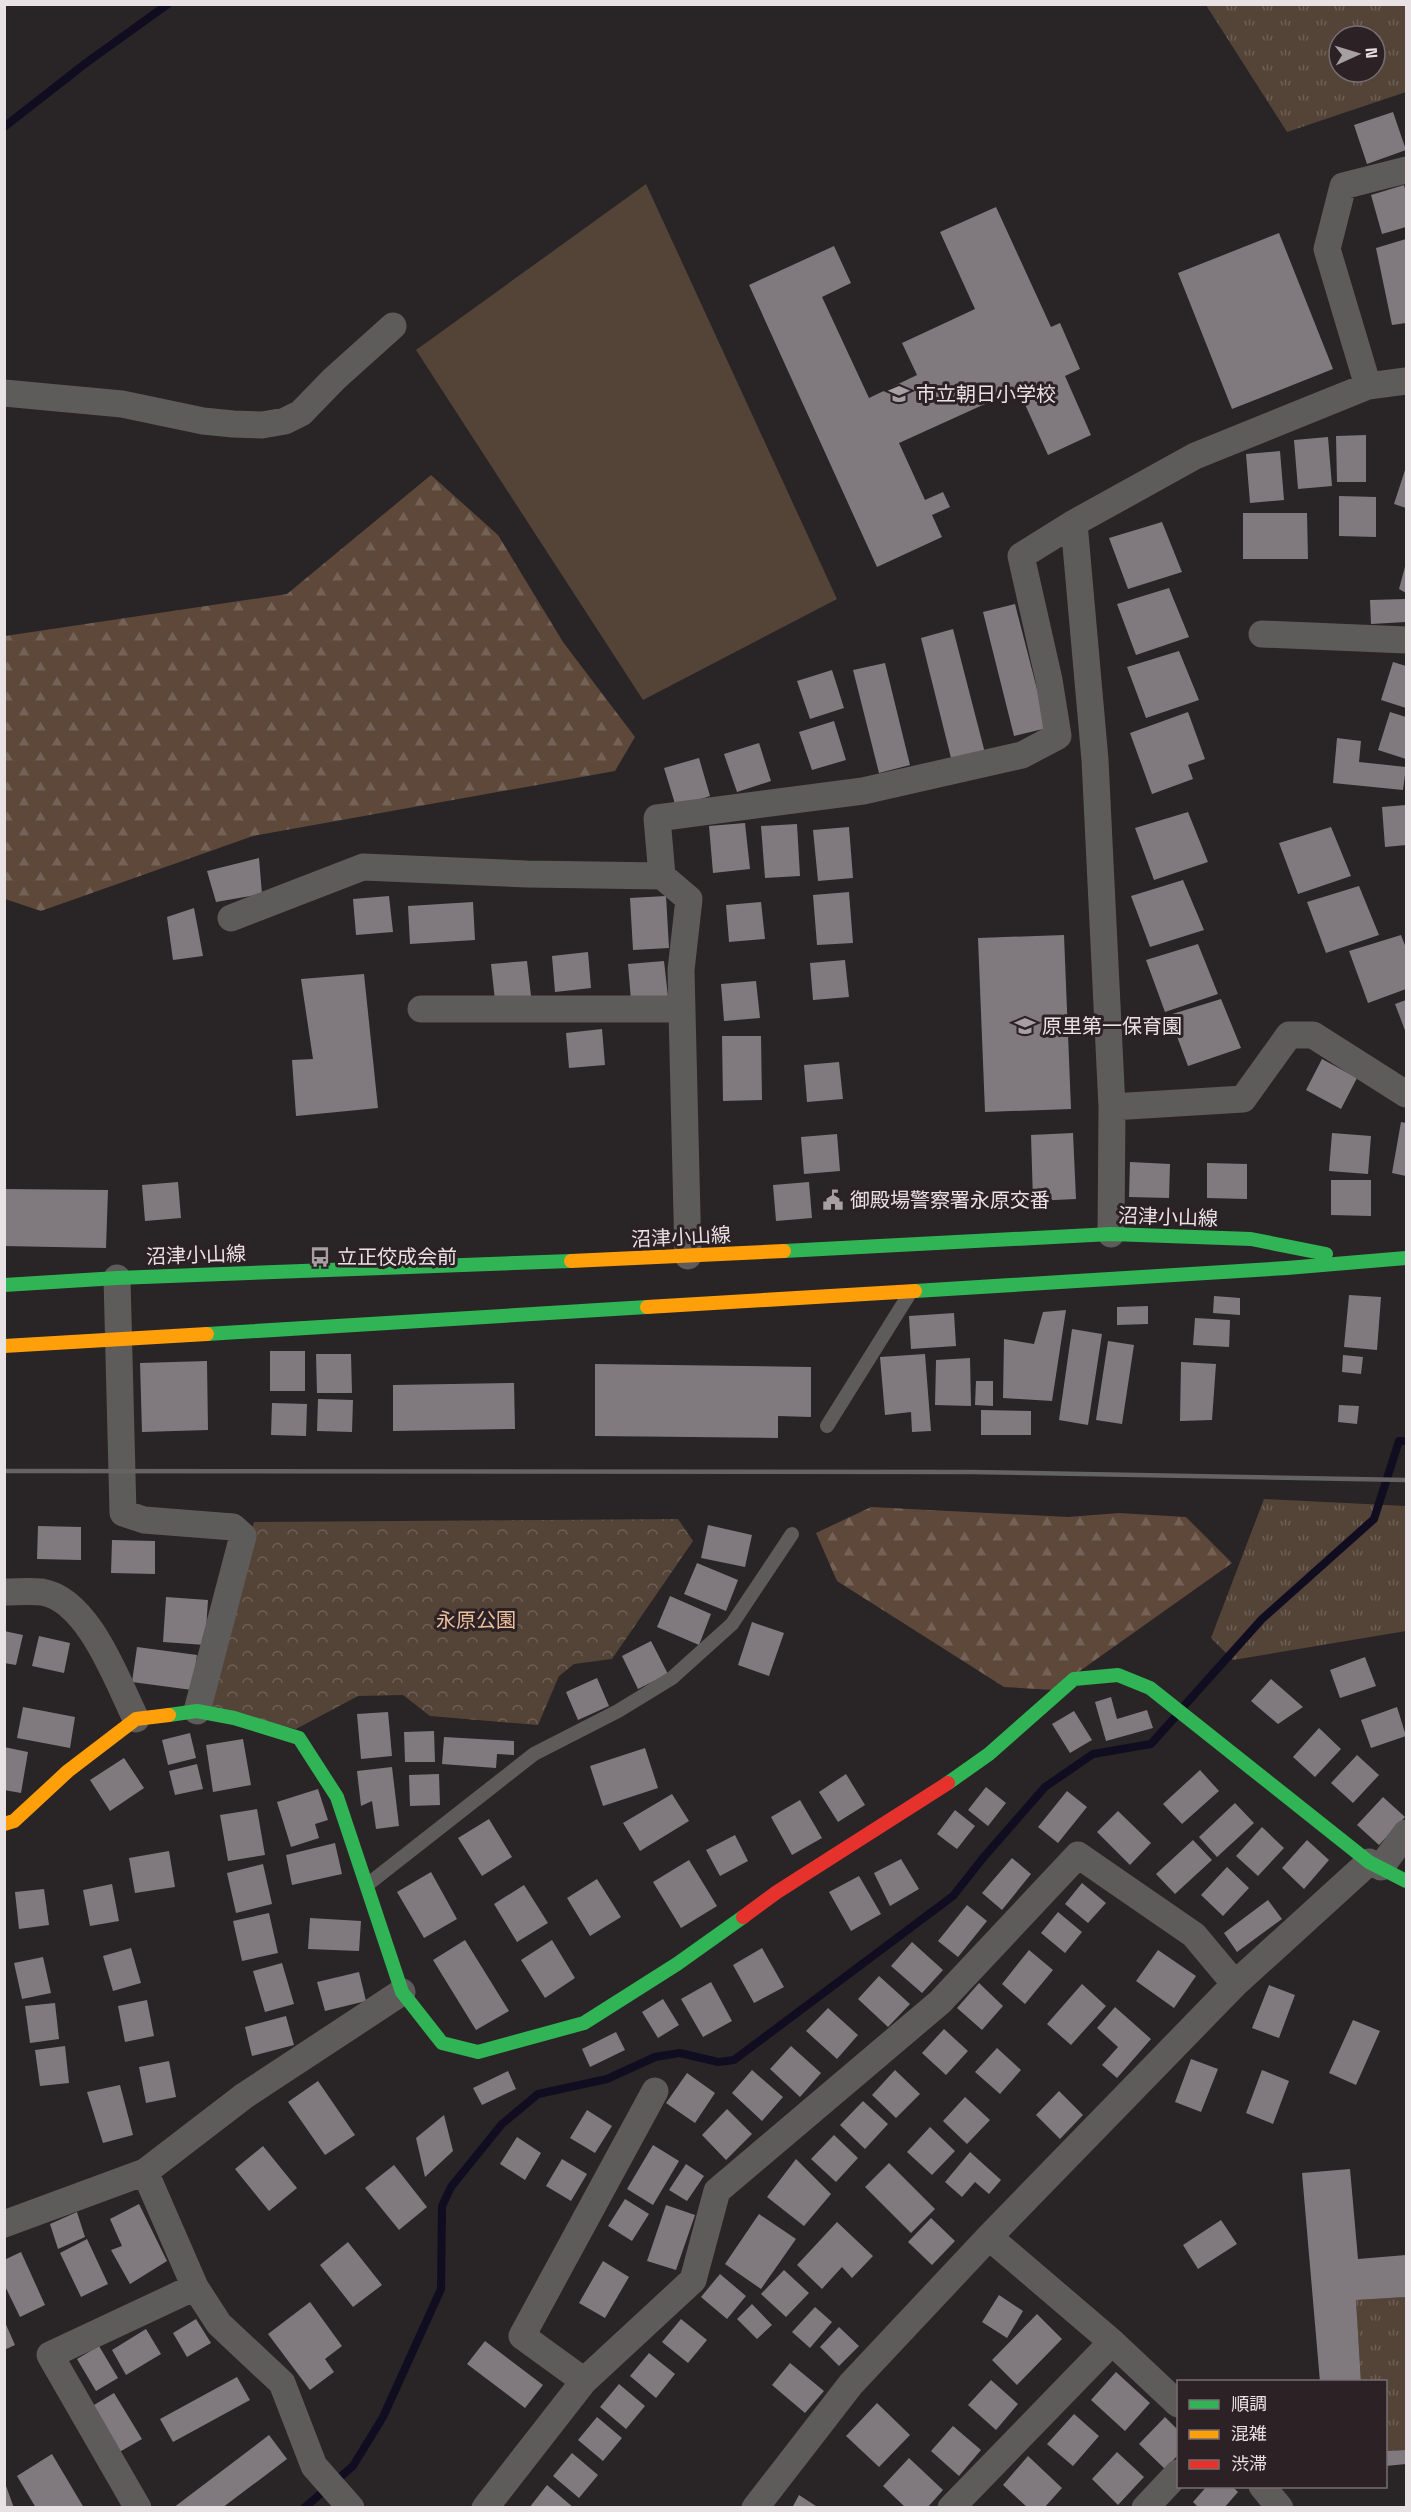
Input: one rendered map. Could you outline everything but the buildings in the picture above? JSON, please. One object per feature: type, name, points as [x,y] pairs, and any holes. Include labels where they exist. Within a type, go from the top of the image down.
[{"type":"main road","name":"沼津小山線","points":[[4,1285],[117,1278],[688,1256],[1111,1234],[1251,1239],[1358,1261]]},
{"type":"main road","name":"沼津小山線","points":[[4,1346],[118,1341],[1287,1268],[1407,1258]]},
{"type":"main road","points":[[4,1824],[14,1821],[68,1771],[136,1719],[197,1711],[234,1718],[298,1738],[337,1797],[402,1992],[442,2043],[478,2052],[584,2023],[677,1964],[777,1892],[923,1801],[989,1754],[1074,1679],[1118,1675],[1150,1688],[1375,1864],[1407,1881]]},
{"type":"street","points":[[1368,386],[1327,249],[1343,186],[1407,170]]},
{"type":"street","points":[[4,393],[122,404],[203,421],[262,425],[285,421],[301,413],[334,379],[393,326]]},
{"type":"street","points":[[662,876],[657,818],[863,791],[1022,755],[1058,736],[1049,680],[1021,556],[1074,523],[1195,456],[1368,386],[1407,381]]},
{"type":"street","points":[[1074,523],[1095,760],[1112,1107],[1111,1234]]},
{"type":"street","points":[[1262,634],[1407,640]]},
{"type":"street","points":[[231,918],[363,867],[527,874],[662,876],[689,899],[681,970],[688,1256]]},
{"type":"street","points":[[421,1009],[682,1009]]},
{"type":"street","points":[[1112,1107],[1243,1099],[1288,1035],[1313,1035],[1407,1094]]},
{"type":"street","points":[[117,1278],[123,1513],[144,1520],[233,1527],[243,1536],[197,1711]]},
{"type":"street","points":[[4,1592],[43,1593],[70,1605],[95,1637],[136,1719]]},
{"type":"street","points":[[755,2508],[851,2384],[989,2237],[1235,1983],[1375,1864],[1407,1833]]},
{"type":"street","points":[[485,2508],[584,2381],[693,2280],[717,2191],[940,2002],[1078,1855],[1194,1935],[1235,1983]]},
{"type":"street","points":[[4,2224],[145,2172],[244,2096],[402,1992]]},
{"type":"street","points":[[584,2381],[522,2336],[655,2091]]},
{"type":"street","points":[[145,2172],[195,2287],[219,2324],[282,2384],[314,2466],[351,2508]]},
{"type":"street","points":[[989,2237],[1112,2342],[1177,2402]]},
{"type":"street","points":[[138,2508],[50,2355],[195,2287]]},
{"type":"street","points":[[951,2508],[1112,2342]]},
{"type":"street","points":[[1145,2508],[1177,2475]]},
{"type":"street","points":[[1263,2488],[1280,2508]]},
{"type":"lane","points":[[827,1426],[911,1291]]},
{"type":"lane","points":[[367,1885],[534,1754],[618,1711],[672,1678],[732,1624],[792,1534]]},
{"type":"green space","points":[[1206,5],[1406,5],[1406,92],[1287,132]]},
{"type":"green space","points":[[646,184],[837,599],[643,700],[416,350]]},
{"type":"green space","points":[[431,475],[498,535],[563,642],[635,737],[615,771],[253,836],[41,911],[5,899],[5,636],[287,594]]},
{"type":"green space","points":[[1264,1499],[1406,1506],[1406,1631],[1233,1660],[1211,1638]]},
{"type":"green space","points":[[871,1507],[1068,1517],[1119,1513],[1186,1517],[1232,1563],[1053,1690],[1004,1687],[837,1581],[816,1533]]},
{"type":"green space","name":"永原公園","points":[[678,1519],[693,1541],[612,1659],[574,1664],[559,1676],[538,1725],[430,1716],[403,1695],[358,1696],[296,1729],[205,1708],[254,1522]]},
{"type":"green space","points":[[1406,2297],[1406,2450],[1387,2451],[1387,2380],[1361,2380],[1356,2300]]},
{"type":"waterway","points":[[4,127],[86,63],[168,4]]},
{"type":"waterway","points":[[1184,1706],[1262,1619],[1374,1519],[1399,1441],[1406,1441]]},
{"type":"waterway","points":[[304,2508],[353,2466],[383,2417],[441,2289],[442,2206],[451,2187],[502,2124],[538,2094],[607,2079],[655,2057],[680,2053],[718,2062],[734,2060],[953,1896],[1045,1787],[1093,1754],[1151,1744],[1176,1716]]},
{"type":"railway","points":[[4,1471],[971,1472],[1406,1480]]},
{"type":"traffic: fast","points":[[784,1251],[1111,1234],[1251,1239],[1326,1254]]},
{"type":"traffic: fast","points":[[915,1291],[1287,1268],[1406,1258]]},
{"type":"traffic: fast","points":[[4,1285],[117,1278],[571,1261]]},
{"type":"traffic: fast","points":[[207,1334],[647,1307]]},
{"type":"traffic: fast","points":[[948,1783],[989,1754],[1074,1679],[1118,1675],[1150,1688],[1369,1862],[1406,1881]]},
{"type":"traffic: fast","points":[[169,1715],[197,1711],[234,1718],[299,1738],[337,1797],[402,1992],[442,2043],[478,2052],[584,2023],[677,1964],[743,1917]]},
{"type":"traffic: slow","points":[[571,1261],[784,1251]]},
{"type":"traffic: slow","points":[[647,1307],[915,1291]]},
{"type":"traffic: slow","points":[[4,1346],[207,1334]]},
{"type":"traffic: slow","points":[[4,1824],[14,1821],[68,1771],[136,1719],[169,1715]]},
{"type":"traffic: jam","points":[[743,1917],[777,1892],[948,1783]]},
{"type":"place","name":"市立朝日小学校","points":[[899,394]]},
{"type":"place","name":"原里第一保育園","points":[[1025,1026]]},
{"type":"place","name":"御殿場警察署永原交番","points":[[833,1200]]},
{"type":"place","name":"立正佼成会前","points":[[320,1257]]}]
